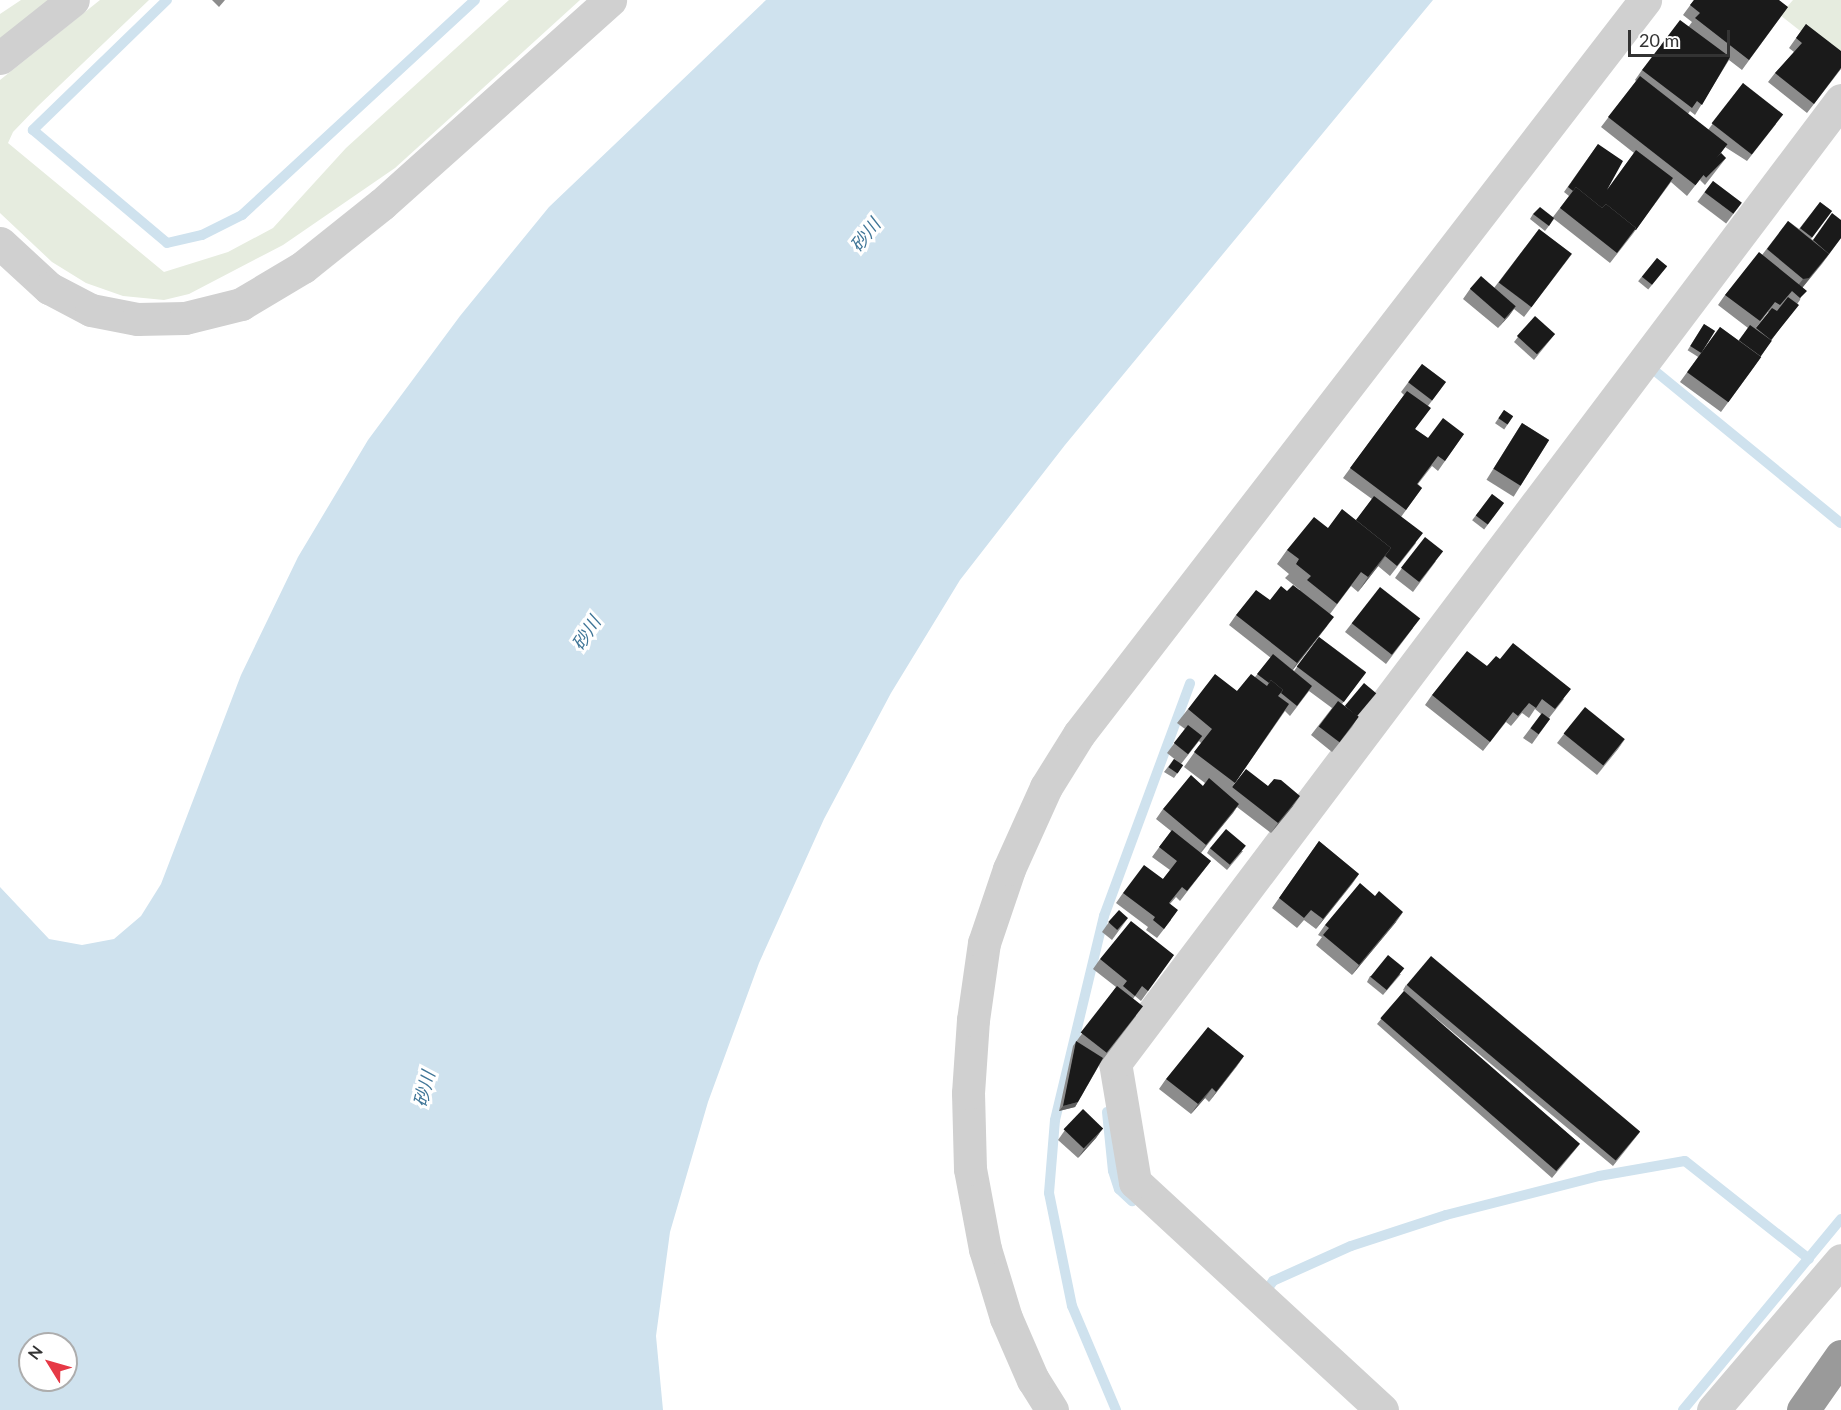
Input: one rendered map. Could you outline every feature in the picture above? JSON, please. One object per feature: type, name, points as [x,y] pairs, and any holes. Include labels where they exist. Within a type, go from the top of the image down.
[{"type":"highway","points":[[1803,1410],[1841,1356]]},
{"type":"highway","points":[[1817,1410],[1841,1379]]},
{"type":"street","points":[[0,58],[73,0]]},
{"type":"street","points":[[0,243],[49,288],[91,310],[137,319],[185,318],[242,304],[303,267],[382,204],[610,0]]},
{"type":"street","points":[[1052,1410],[1033,1380],[1006,1318],[985,1249],[970,1170],[968,1093],[973,1020],[984,943],[1009,869],[1046,787],[1079,734],[1645,0]]},
{"type":"street","points":[[1382,1410],[1136,1182],[1115,1063],[1841,100]]},
{"type":"street","points":[[1713,1410],[1841,1260]]},
{"type":"shaded area","points":[[21,0],[56,0],[0,44],[0,14]]},
{"type":"shaded area","points":[[100,0],[149,0],[38,106],[13,132],[8,143],[164,272],[228,252],[273,228],[346,148],[509,0],[580,0],[395,168],[283,245],[189,294],[164,300],[123,296],[86,283],[52,262],[0,213],[0,80]]},
{"type":"shaded area","points":[[1793,0],[1841,0],[1841,63],[1780,15]]},
{"type":"water","name":"砂川","points":[[766,0],[1433,0],[1065,445],[960,580],[891,693],[824,819],[759,963],[708,1102],[670,1232],[656,1336],[663,1410],[0,1410],[0,887],[49,939],[82,945],[114,939],[141,916],[161,884],[241,675],[298,557],[368,440],[460,316],[549,207]]},
{"type":"building","points":[[1694,0],[1779,0],[1788,7],[1749,60],[1695,18],[1700,13],[1690,5]]},
{"type":"building","points":[[1680,20],[1730,57],[1702,105],[1697,101],[1692,108],[1642,70]]},
{"type":"building","points":[[1806,24],[1841,51],[1841,68],[1814,104],[1775,73],[1802,43],[1796,38]]},
{"type":"building","points":[[1640,76],[1727,144],[1695,185],[1608,117]]},
{"type":"building","points":[[1743,83],[1783,114],[1752,155],[1712,123]]},
{"type":"building","points":[[1598,144],[1623,161],[1607,190],[1636,150],[1673,178],[1636,230],[1606,204],[1602,208],[1576,187],[1573,191],[1568,187]]},
{"type":"building","points":[[1721,153],[1726,158],[1706,178],[1701,173]]},
{"type":"building","points":[[1713,181],[1742,203],[1733,214],[1705,192]]},
{"type":"building","points":[[1576,187],[1602,208],[1606,204],[1636,228],[1617,253],[1560,208]]},
{"type":"building","points":[[1820,202],[1832,211],[1812,237],[1800,228]]},
{"type":"building","points":[[1540,207],[1554,218],[1549,226],[1533,214]]},
{"type":"building","points":[[1832,213],[1841,220],[1841,238],[1829,254],[1813,240]]},
{"type":"building","points":[[1788,221],[1829,254],[1809,278],[1803,279],[1767,249]]},
{"type":"building","points":[[1539,229],[1572,254],[1531,307],[1499,283]]},
{"type":"building","points":[[1759,252],[1807,291],[1800,298],[1792,291],[1780,305],[1775,302],[1760,321],[1725,295]]},
{"type":"building","points":[[1657,258],[1667,266],[1652,285],[1642,277]]},
{"type":"building","points":[[1481,276],[1516,306],[1505,319],[1470,289]]},
{"type":"building","points":[[1788,297],[1799,305],[1771,340],[1756,328],[1772,308],[1777,311]]},
{"type":"building","points":[[1535,316],[1555,334],[1537,354],[1517,336]]},
{"type":"building","points":[[1704,324],[1715,331],[1701,353],[1690,346]]},
{"type":"building","points":[[1750,325],[1772,341],[1761,356],[1739,340]]},
{"type":"building","points":[[1720,327],[1761,357],[1728,402],[1687,372]]},
{"type":"building","points":[[1422,364],[1446,382],[1432,400],[1408,382]]},
{"type":"building","points":[[1407,391],[1431,408],[1415,429],[1428,438],[1443,418],[1464,434],[1445,461],[1438,456],[1417,484],[1422,488],[1406,510],[1350,468]]},
{"type":"building","points":[[1504,410],[1513,416],[1508,424],[1498,418]]},
{"type":"building","points":[[1522,423],[1549,440],[1521,486],[1493,469]]},
{"type":"building","points":[[1492,494],[1504,503],[1488,525],[1476,516]]},
{"type":"building","points":[[1374,496],[1423,533],[1397,566],[1385,556],[1391,548],[1356,520]]},
{"type":"building","points":[[1342,509],[1391,548],[1368,577],[1361,572],[1337,604],[1307,580],[1311,576],[1296,564],[1299,559],[1287,550],[1314,517],[1328,528]]},
{"type":"building","points":[[1425,537],[1443,551],[1419,582],[1401,568]]},
{"type":"building","points":[[1293,585],[1334,617],[1297,663],[1236,615],[1256,590],[1270,600],[1281,586],[1287,591]]},
{"type":"building","points":[[1380,587],[1420,618],[1392,655],[1352,623]]},
{"type":"building","points":[[1319,637],[1366,673],[1344,702],[1297,667]]},
{"type":"building","points":[[1513,643],[1571,689],[1555,709],[1542,699],[1536,708],[1529,703],[1518,716],[1513,712],[1490,742],[1432,695],[1467,651],[1487,666],[1496,656],[1500,659]]},
{"type":"building","points":[[1273,654],[1312,686],[1297,706],[1281,693],[1283,690],[1271,680],[1269,683],[1257,674]]},
{"type":"building","points":[[1215,674],[1237,691],[1251,674],[1267,686],[1271,680],[1283,690],[1278,696],[1289,704],[1235,783],[1194,752],[1212,729],[1188,709]]},
{"type":"building","points":[[1364,683],[1376,693],[1357,716],[1345,706]]},
{"type":"building","points":[[1338,701],[1359,717],[1340,742],[1319,727]]},
{"type":"building","points":[[1585,707],[1625,739],[1603,766],[1564,733]]},
{"type":"building","points":[[1542,713],[1550,719],[1539,734],[1531,728]]},
{"type":"building","points":[[1188,725],[1202,736],[1188,754],[1174,743]]},
{"type":"building","points":[[1174,759],[1183,765],[1178,773],[1168,767]]},
{"type":"building","points":[[1246,769],[1268,786],[1274,779],[1281,780],[1300,796],[1278,823],[1232,787]]},
{"type":"building","points":[[1191,775],[1203,786],[1209,778],[1239,804],[1206,845],[1163,809]]},
{"type":"building","points":[[1226,829],[1246,846],[1230,865],[1210,848]]},
{"type":"building","points":[[1172,830],[1211,861],[1187,891],[1182,887],[1169,903],[1178,910],[1164,929],[1153,920],[1155,917],[1123,893],[1144,865],[1163,879],[1177,861],[1159,847]]},
{"type":"building","points":[[1319,841],[1359,874],[1323,919],[1311,910],[1304,918],[1279,898]]},
{"type":"building","points":[[1360,883],[1375,896],[1379,891],[1403,912],[1359,965],[1323,935],[1329,928],[1325,925]]},
{"type":"building","points":[[1119,910],[1128,918],[1117,930],[1108,922]]},
{"type":"building","points":[[1131,921],[1174,955],[1148,991],[1142,986],[1135,996],[1123,986],[1127,981],[1100,959]]},
{"type":"building","points":[[1388,955],[1404,968],[1387,990],[1370,977]]},
{"type":"building","points":[[1431,956],[1640,1131],[1616,1161],[1407,985]]},
{"type":"building","points":[[1117,986],[1143,1006],[1107,1053],[1081,1032]]},
{"type":"building","points":[[1404,991],[1580,1144],[1556,1171],[1380,1018]]},
{"type":"building","points":[[1208,1027],[1244,1056],[1216,1092],[1212,1088],[1198,1104],[1166,1079]]},
{"type":"building","points":[[1076,1041],[1103,1058],[1078,1102],[1063,1106]]},
{"type":"building","points":[[1083,1109],[1103,1128],[1084,1149],[1064,1129]]},
{"type":"waterway","points":[[167,0],[33,130],[167,243],[202,235],[242,215],[475,0]]},
{"type":"waterway","points":[[1655,371],[1841,523]]},
{"type":"waterway","points":[[1116,1410],[1072,1306],[1049,1193],[1055,1120],[1104,916],[1190,683]]},
{"type":"waterway","points":[[1107,1112],[1113,1171],[1119,1189],[1132,1201]]},
{"type":"waterway","points":[[1268,1288],[1273,1281],[1351,1246],[1446,1215],[1599,1176],[1685,1161],[1809,1259]]},
{"type":"waterway","points":[[1683,1410],[1841,1219]]}]
